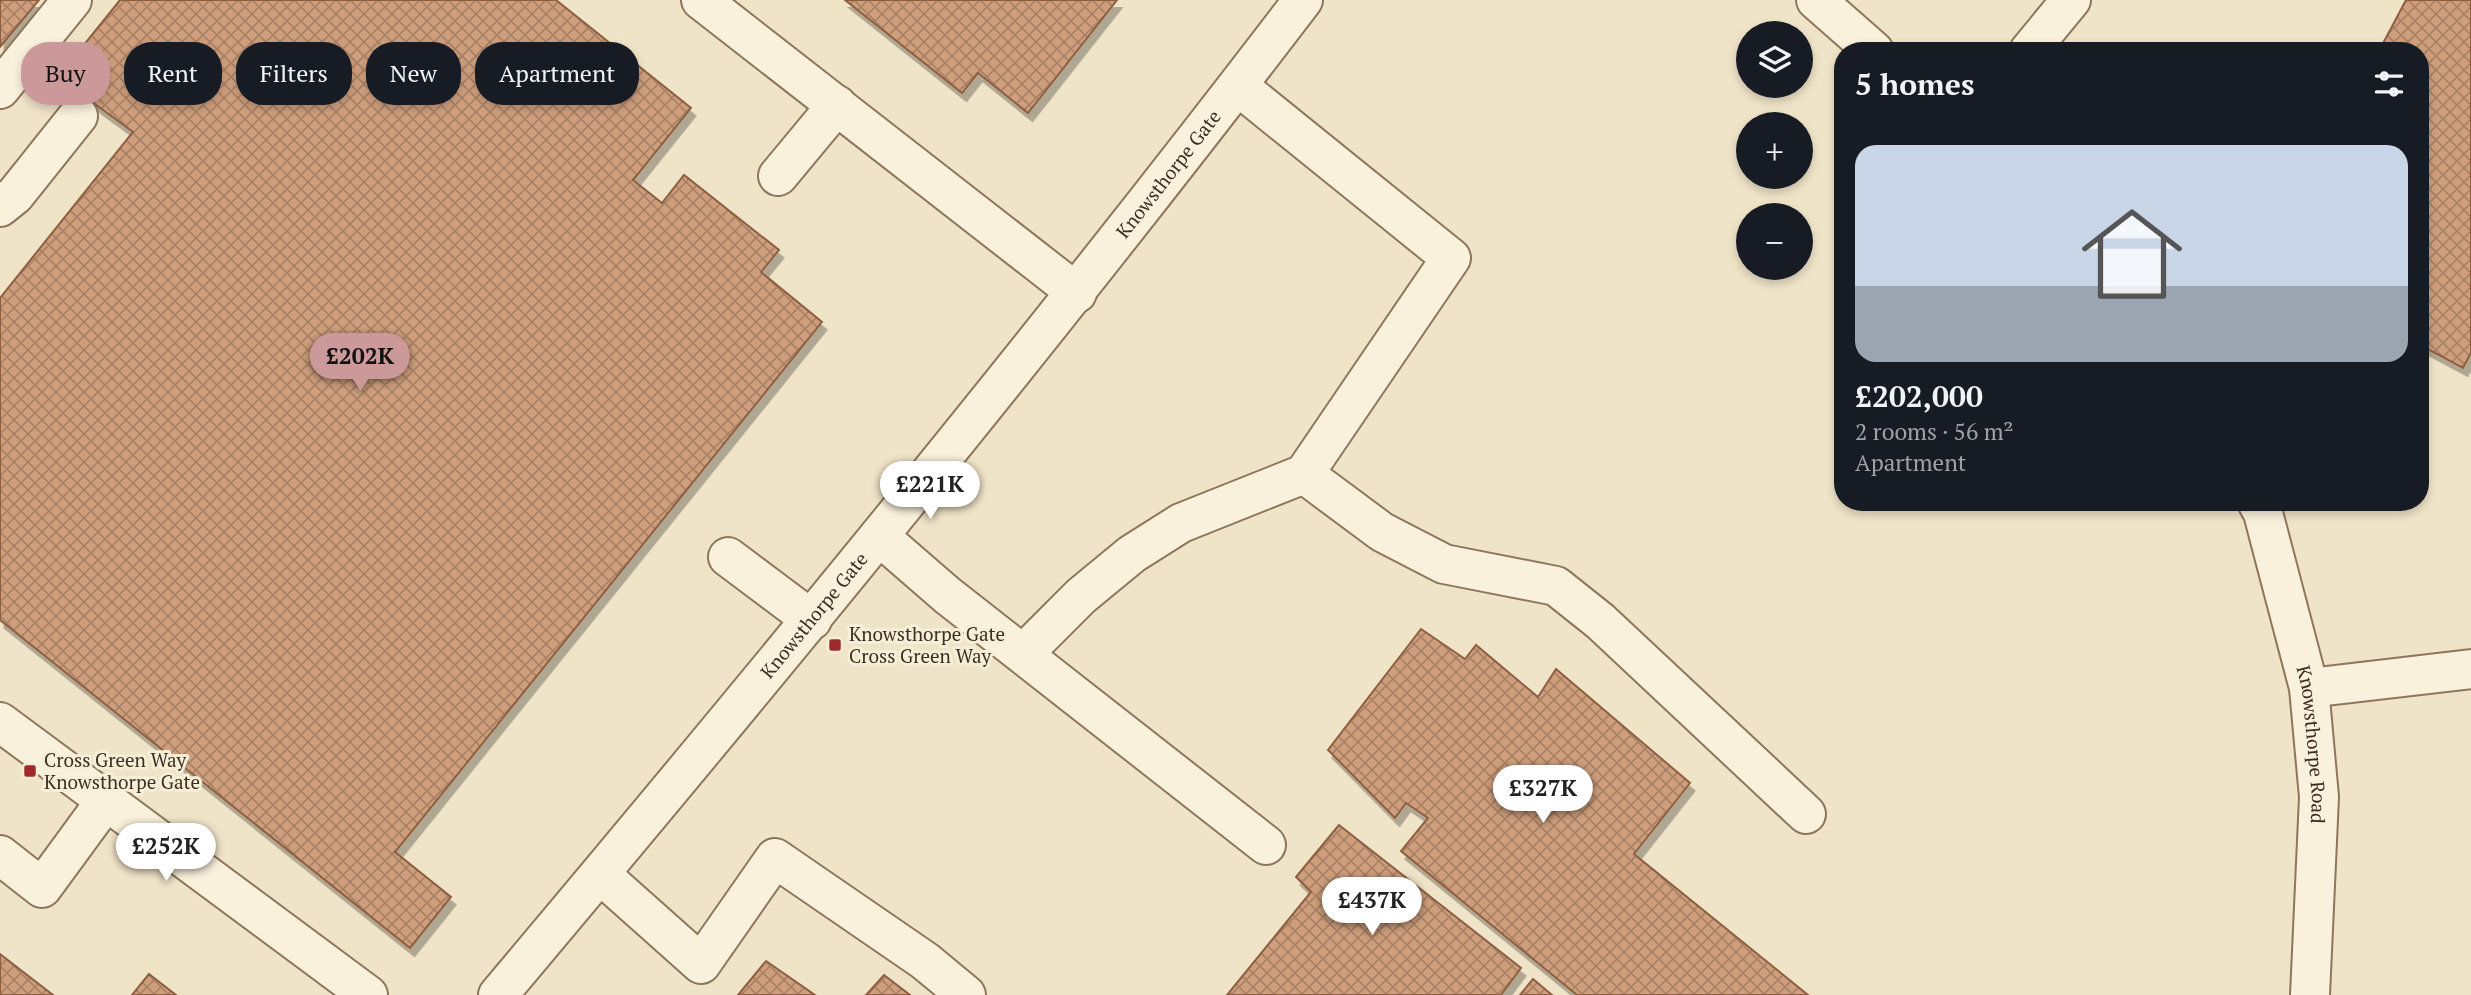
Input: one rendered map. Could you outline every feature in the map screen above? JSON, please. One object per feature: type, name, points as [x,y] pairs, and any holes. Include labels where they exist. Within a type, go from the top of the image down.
[{"type":"street","points":[[0,89],[72,0]]},
{"type":"street","points":[[701,0],[1077,293]]},
{"type":"street","name":"Knowsthorpe Gate","points":[[498,995],[812,620],[1077,293],[1303,0]]},
{"type":"street","points":[[1816,0],[1864,42]]},
{"type":"street","points":[[2036,42],[2071,0]]},
{"type":"street","points":[[1023,654],[1081,596],[1132,554],[1181,523],[1304,474],[1451,258],[1238,86]]},
{"type":"street","points":[[778,176],[837,105]]},
{"type":"street","points":[[0,207],[15,195],[78,116]]},
{"type":"street","points":[[1304,474],[1382,532],[1444,564],[1556,586],[1600,621],[1805,814]]},
{"type":"street","name":"Knowsthorpe Road","points":[[2262,511],[2309,688],[2319,797],[2310,995]]},
{"type":"street","points":[[879,536],[947,595],[1266,845]]},
{"type":"street","points":[[728,557],[812,620]]},
{"type":"street","points":[[2309,688],[2471,669]]},
{"type":"street","points":[[0,722],[368,995]]},
{"type":"street","points":[[0,855],[42,888],[105,802]]},
{"type":"street","points":[[600,874],[701,964],[775,858],[925,961],[966,995]]},
{"type":"building","points":[[0,0],[39,0],[0,47]]},
{"type":"building","points":[[120,0],[556,0],[608,42],[475,42],[475,105],[639,105],[639,66],[691,108],[633,180],[662,203],[684,175],[779,250],[761,272],[822,322],[395,852],[451,897],[410,948],[0,620],[0,298],[133,132],[96,105],[110,105],[110,42],[86,42]]},
{"type":"building","points":[[845,0],[1117,0],[1028,113],[978,73],[962,93]]},
{"type":"building","points":[[2406,0],[2471,0],[2471,353],[2463,368],[2429,350],[2429,42],[2384,42]]},
{"type":"building","points":[[1421,629],[1465,659],[1476,645],[1538,697],[1556,669],[1690,783],[1634,854],[1808,995],[1577,995],[1401,851],[1428,818],[1406,803],[1395,818],[1328,750]]},
{"type":"building","points":[[1339,825],[1521,968],[1501,995],[1227,995],[1311,892],[1296,877]]},
{"type":"building","points":[[0,954],[53,995],[0,995]]},
{"type":"building","points":[[766,961],[815,995],[738,995]]},
{"type":"building","points":[[149,974],[176,995],[132,995]]},
{"type":"building","points":[[884,975],[910,995],[866,995]]},
{"type":"building","points":[[1533,979],[1552,995],[1520,995]]},
{"type":"place","name":"Knowsthorpe Gate Cross Green Way","points":[[835,645]]},
{"type":"place","name":"Cross Green Way Knowsthorpe Gate","points":[[30,771]]}]
